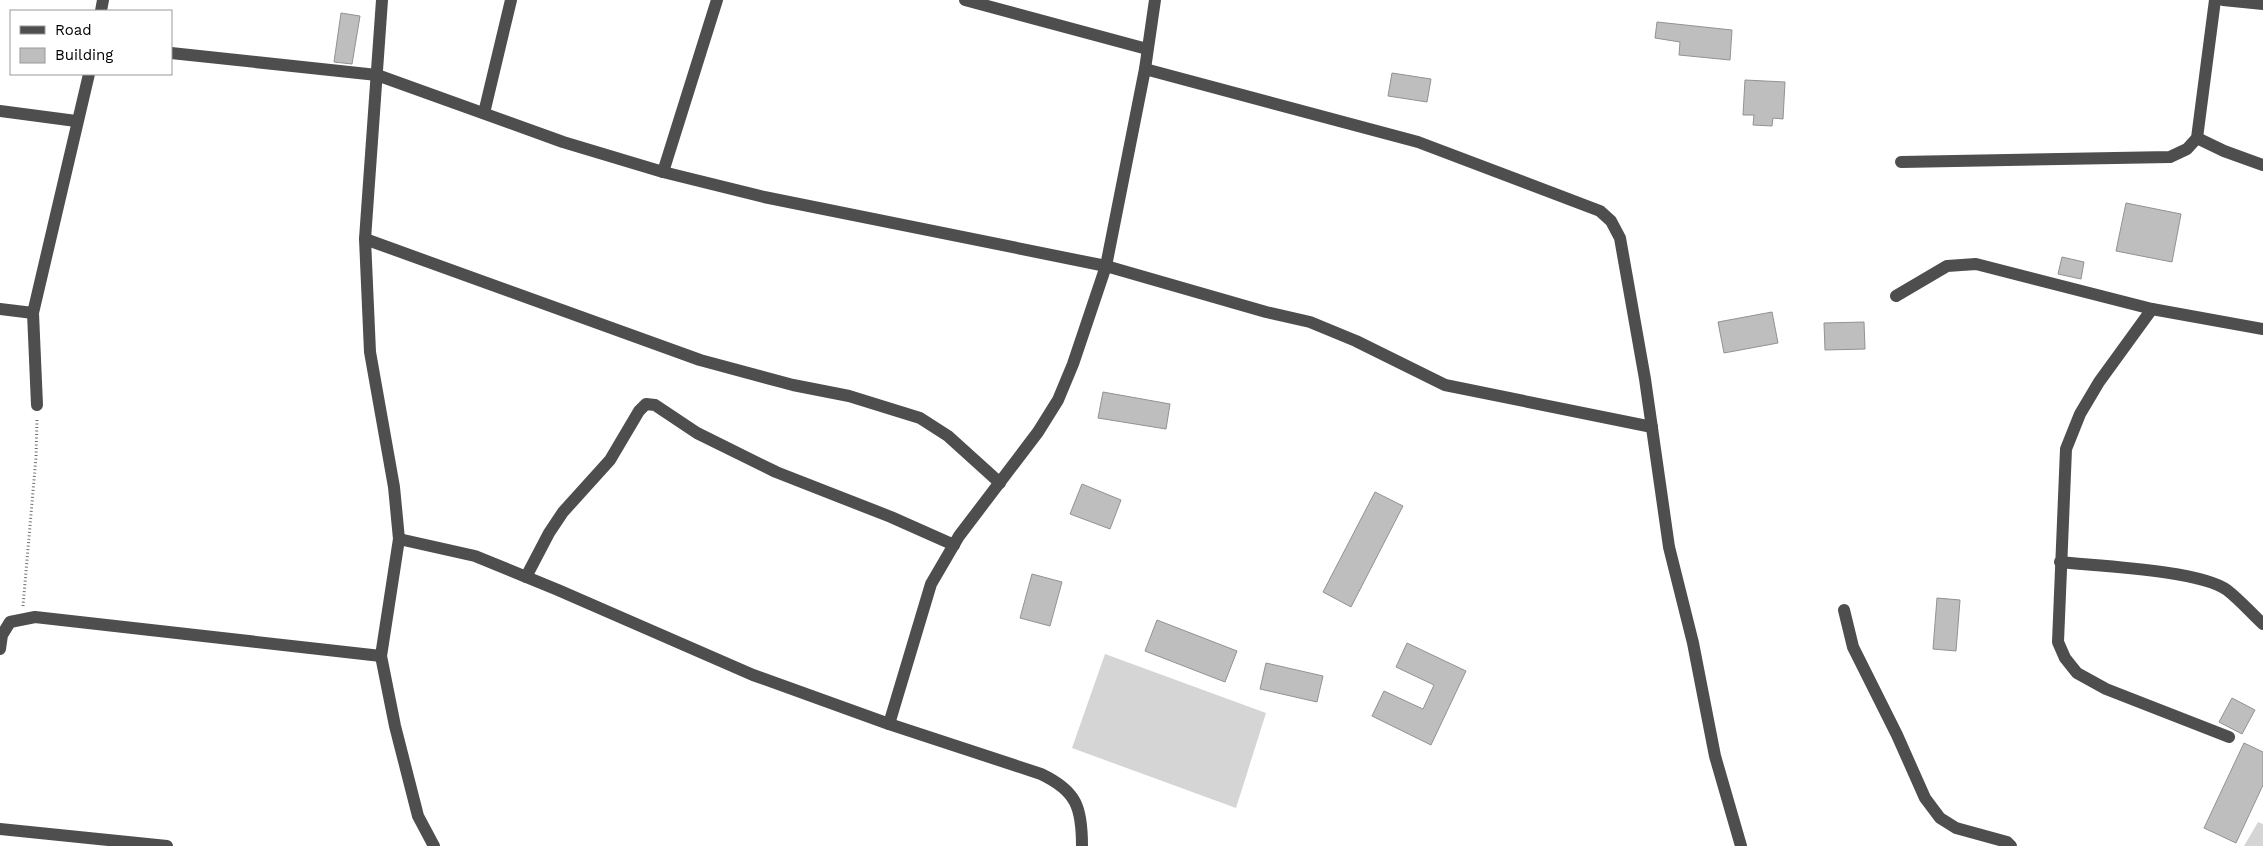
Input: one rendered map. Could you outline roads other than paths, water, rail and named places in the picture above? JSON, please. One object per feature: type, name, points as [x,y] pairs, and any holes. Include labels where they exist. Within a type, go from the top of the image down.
[{"type":"street","points":[[382,0],[366,239],[370,352],[392,477],[399,539],[381,656],[395,726],[418,816],[434,846]]},
{"type":"street","points":[[484,113],[511,0]]},
{"type":"street","points":[[663,172],[718,0]]},
{"type":"street","points":[[965,0],[1147,50]]},
{"type":"street","points":[[889,724],[932,584],[954,545],[1038,432],[1058,400],[1106,266],[1145,69],[1155,0]]},
{"type":"street","points":[[1901,162],[2170,157],[2187,149],[2197,138],[2215,0]]},
{"type":"street","points":[[2223,0],[2263,4]]},
{"type":"street","points":[[172,53],[377,75],[563,142],[663,172],[764,197],[1106,266],[1266,312],[1310,322],[1445,385],[1652,427]]},
{"type":"street","points":[[1145,69],[1418,142],[1600,211],[1611,221],[1620,238],[1670,547],[1715,756],[1740,846]]},
{"type":"street","points":[[37,405],[33,313],[76,121],[89,75]]},
{"type":"street","points":[[0,111],[76,121]]},
{"type":"street","points":[[2197,138],[2224,151],[2263,165]]},
{"type":"street","points":[[366,239],[700,360],[793,385],[849,396],[891,407],[920,418],[948,436],[1000,483]]},
{"type":"street","points":[[1896,296],[1947,266],[1976,264],[2152,309],[2263,330]]},
{"type":"street","points":[[0,309],[33,313]]},
{"type":"street","points":[[2152,309],[2099,382],[2080,414],[2066,449],[2058,642],[2065,658],[2077,673],[2106,688],[2229,737]]},
{"type":"street","points":[[526,577],[549,533],[564,512],[610,460],[639,411],[646,404],[656,405],[697,433],[776,472],[891,517],[954,545]]},
{"type":"street","points":[[399,539],[475,556],[753,675],[889,724],[1041,774],[1061,783],[1075,802],[1082,817],[1082,846]]},
{"type":"street","points":[[2060,562],[2178,574],[2202,580],[2225,589],[2263,624]]},
{"type":"street","points":[[1844,610],[1853,646],[1897,735],[1925,798],[1940,818],[1956,828],[2008,842],[2011,846]]},
{"type":"street","points":[[0,649],[2,635],[10,622],[35,617],[381,656]]},
{"type":"street","points":[[0,829],[167,846]]}]
